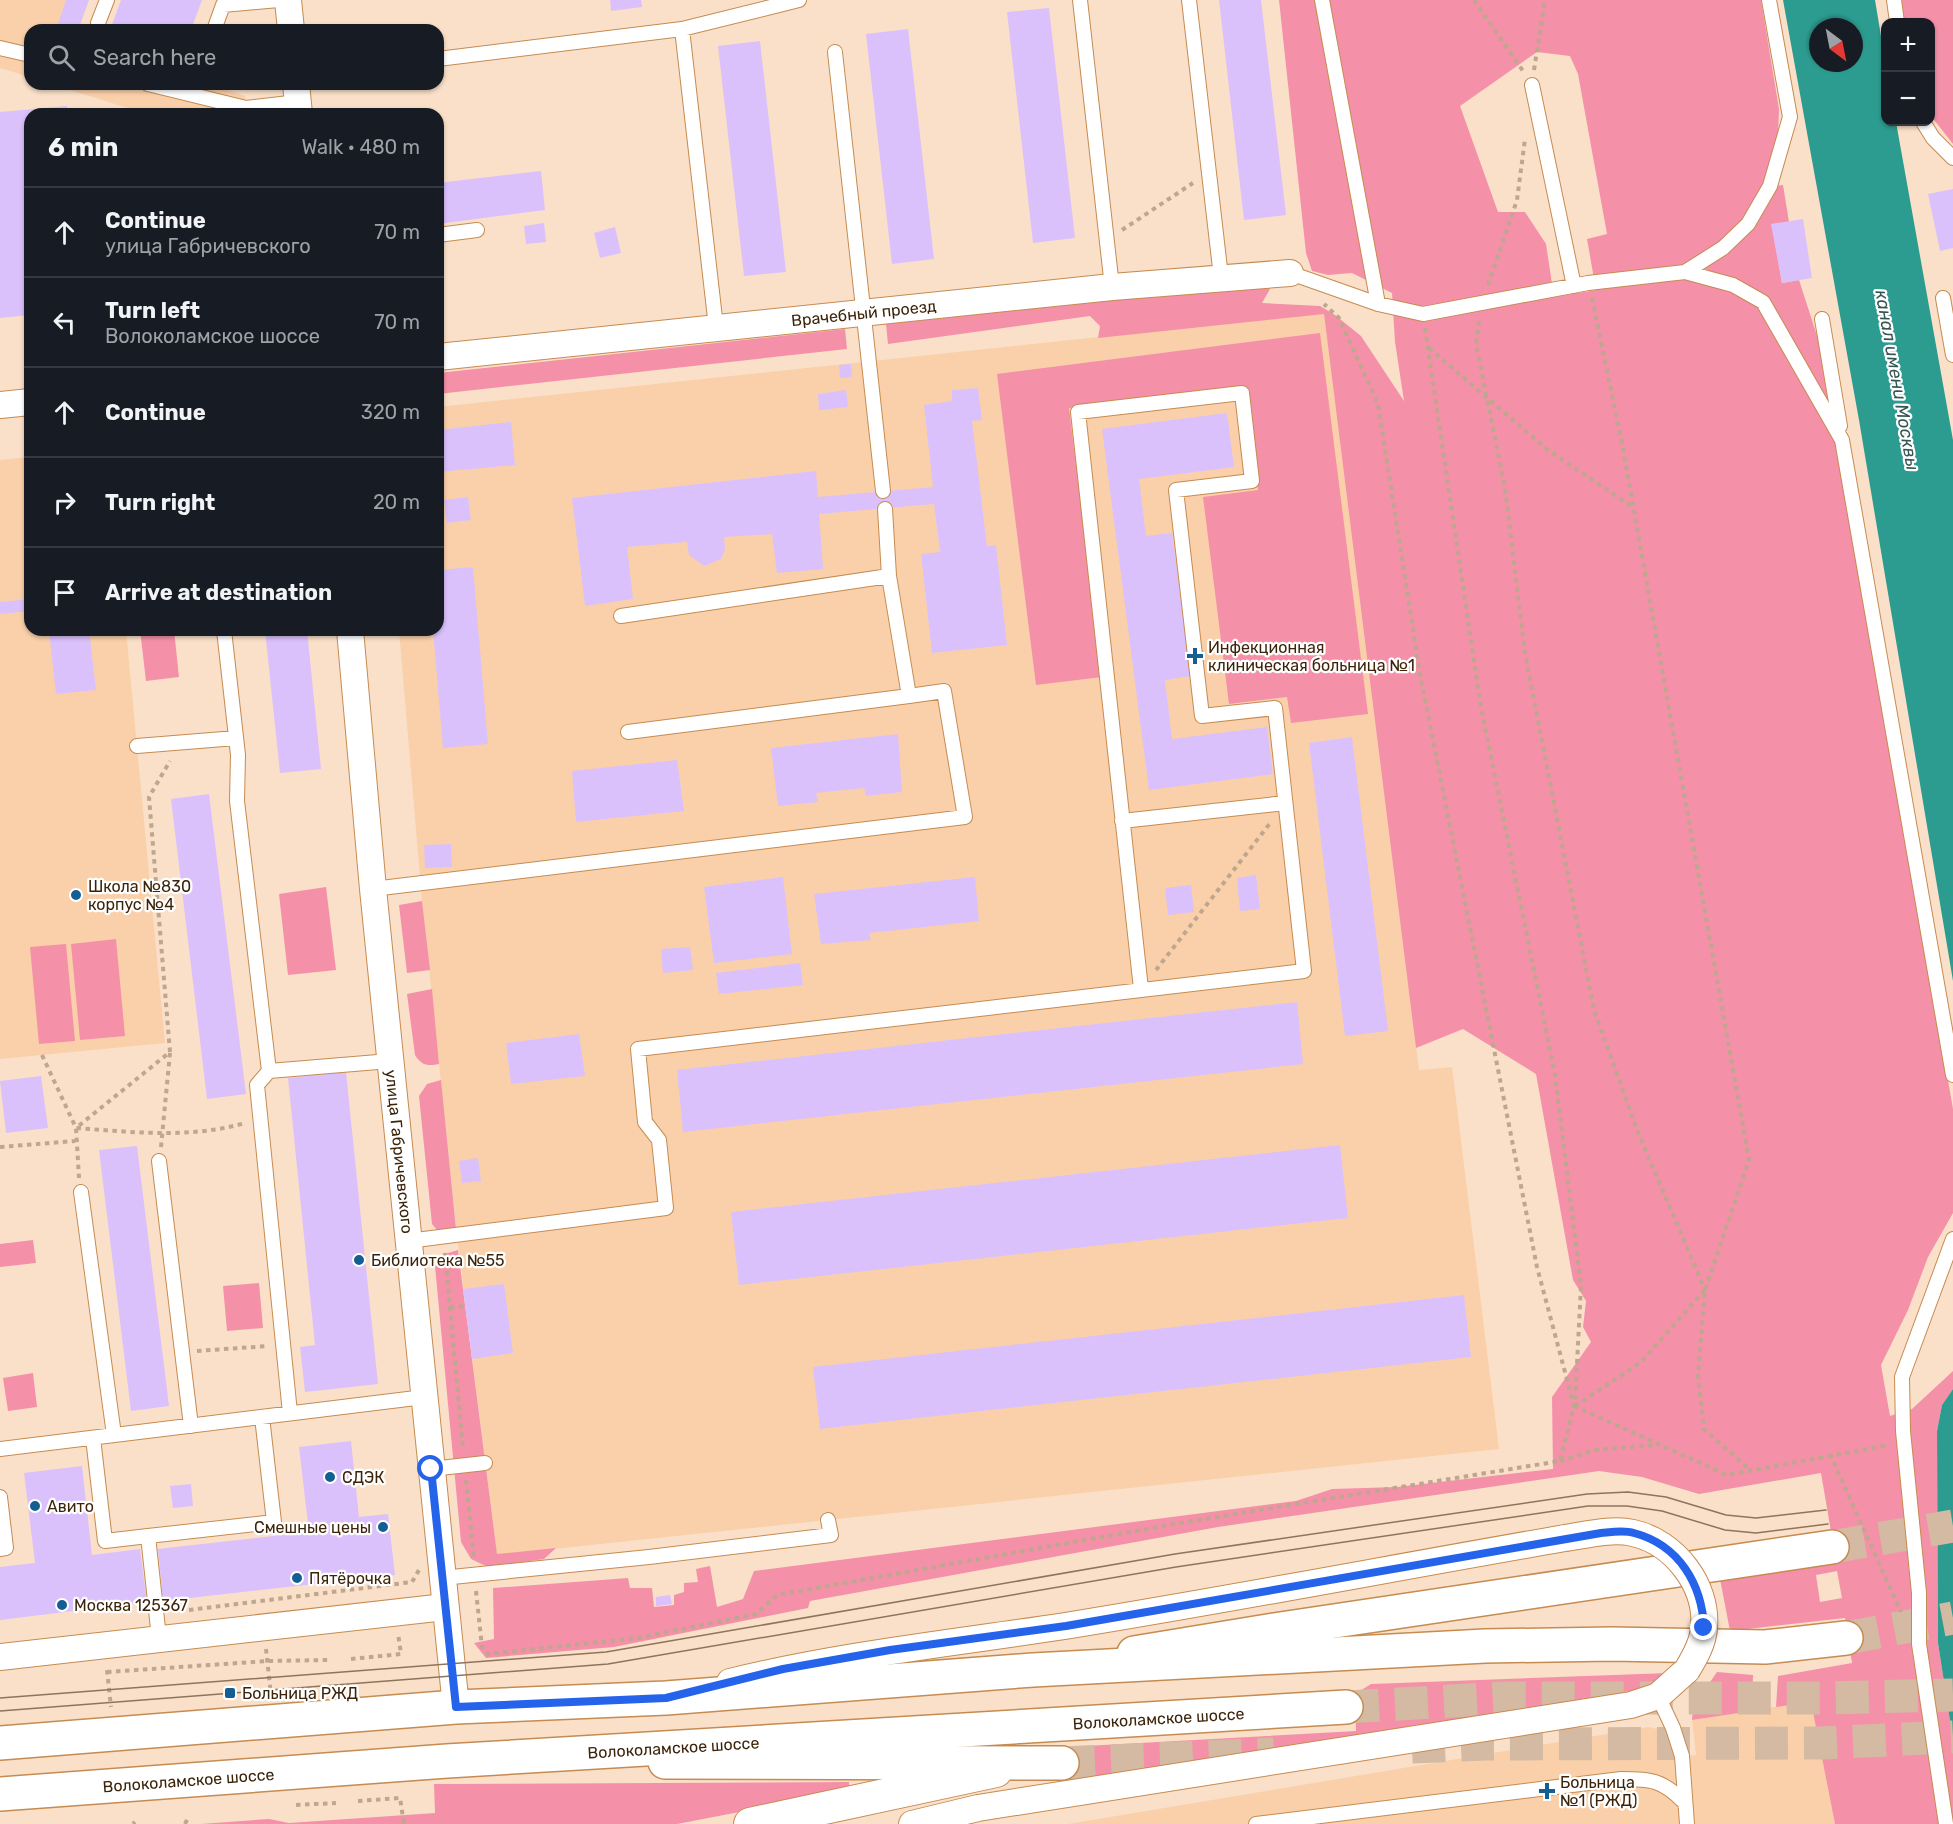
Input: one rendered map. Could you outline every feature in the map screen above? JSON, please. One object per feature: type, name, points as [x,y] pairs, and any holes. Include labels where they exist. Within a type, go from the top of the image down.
[{"type":"main road","points":[[1033,1670],[1274,1629],[1832,1547]]},
{"type":"main road","points":[[0,1743],[456,1707],[666,1698],[1033,1670],[1518,1645],[1765,1647],[1846,1638]]},
{"type":"main road","name":"Волоколамское шоссе","points":[[0,1794],[447,1761],[1346,1707]]},
{"type":"main road","points":[[447,1761],[1062,1763]]},
{"type":"street","points":[[288,0],[290,24]]},
{"type":"street","name":"Врачебный проезд","points":[[444,356],[1112,287],[1290,273]]},
{"type":"street","points":[[0,405],[24,403]]},
{"type":"street","name":"улица Габричевского","points":[[351,636],[373,889],[456,1707]]},
{"type":"street","points":[[666,1698],[783,1669],[890,1650],[1066,1626],[1601,1533],[1632,1532],[1659,1543],[1680,1560],[1694,1581],[1703,1605],[1704,1628],[1698,1652],[1687,1670],[1658,1696],[1606,1709],[978,1808],[912,1824]]},
{"type":"street","points":[[0,1657],[445,1607]]},
{"type":"street","points":[[750,1824],[996,1771],[1062,1763]]},
{"type":"lane","points":[[98,23],[107,0]]},
{"type":"lane","points":[[215,24],[220,3],[279,0]]},
{"type":"lane","points":[[444,58],[682,29],[799,0]]},
{"type":"lane","points":[[1080,0],[1112,287]]},
{"type":"lane","points":[[1189,0],[1221,277]]},
{"type":"lane","points":[[1322,0],[1378,304]]},
{"type":"lane","points":[[1685,272],[1723,248],[1748,224],[1770,186],[1790,117],[1769,0]]},
{"type":"lane","points":[[1894,0],[1897,18]]},
{"type":"lane","points":[[682,29],[716,327]]},
{"type":"lane","points":[[0,48],[24,54]]},
{"type":"lane","points":[[835,52],[883,491]]},
{"type":"lane","points":[[1532,85],[1574,286]]},
{"type":"lane","points":[[172,90],[246,108],[298,100]]},
{"type":"lane","points":[[1926,126],[1933,138],[1953,158]]},
{"type":"lane","points":[[444,234],[477,230]]},
{"type":"lane","points":[[1290,273],[1378,304],[1423,314],[1588,283],[1685,272],[1732,285],[1763,302],[1842,440]]},
{"type":"lane","points":[[1943,298],[1953,355]]},
{"type":"lane","points":[[1822,319],[1953,1075]]},
{"type":"lane","points":[[408,1241],[666,1208],[659,1140],[645,1122],[638,1048],[1304,971],[1275,708],[1202,716],[1176,490],[1252,481],[1242,393],[1078,412],[1140,989]]},
{"type":"lane","points":[[885,509],[889,576],[909,696]]},
{"type":"lane","points":[[621,616],[889,576]]},
{"type":"lane","points":[[225,636],[236,738],[237,801],[269,1071]]},
{"type":"lane","points":[[373,889],[965,817],[944,691],[628,732]]},
{"type":"lane","points":[[137,746],[236,738]]},
{"type":"lane","points":[[1122,821],[1285,803]]},
{"type":"lane","points":[[290,1413],[256,1085],[269,1071],[390,1060]]},
{"type":"lane","points":[[159,1161],[191,1426]]},
{"type":"lane","points":[[81,1192],[114,1435]]},
{"type":"lane","points":[[1947,1824],[1918,1644],[1919,1593],[1905,1443],[1902,1377],[1953,1239]]},
{"type":"lane","points":[[0,1449],[424,1397]]},
{"type":"lane","points":[[93,1438],[105,1540],[274,1522],[262,1417]]},
{"type":"lane","points":[[431,1469],[485,1462]]},
{"type":"lane","points":[[0,1497],[6,1548],[0,1549]]},
{"type":"lane","points":[[442,1578],[649,1557],[831,1534],[828,1520]]},
{"type":"lane","points":[[148,1536],[159,1638]]},
{"type":"lane","points":[[1658,1696],[1673,1728],[1682,1756],[1683,1801],[1687,1824]]},
{"type":"lane","points":[[1256,1824],[1621,1779],[1652,1779],[1670,1787],[1683,1801]]},
{"type":"path","points":[[1474,0],[1532,85]]},
{"type":"path","points":[[1532,85],[1545,0]]},
{"type":"path","points":[[1526,131],[1517,200],[1483,302],[1476,344],[1505,488],[1525,653],[1594,1010],[1637,1130],[1705,1290]]},
{"type":"path","points":[[1107,241],[1209,172]]},
{"type":"path","points":[[1588,283],[1634,508],[1749,1160],[1705,1290],[1698,1376],[1704,1429],[1750,1470]]},
{"type":"path","points":[[1322,303],[1339,318],[1378,404],[1420,674],[1537,1267],[1574,1406],[1727,1475],[1830,1454],[1905,1443]]},
{"type":"path","points":[[1423,314],[1480,702],[1555,1075],[1581,1286],[1574,1406],[1560,1461]]},
{"type":"path","points":[[1428,348],[1548,450],[1634,508]]},
{"type":"path","points":[[159,1161],[170,1052],[149,797],[181,742]]},
{"type":"path","points":[[1140,989],[1285,803]]},
{"type":"path","points":[[76,1128],[170,1052]]},
{"type":"path","points":[[42,1055],[76,1128],[75,1141],[81,1192]]},
{"type":"path","points":[[76,1128],[162,1134],[217,1131],[260,1119]]},
{"type":"path","points":[[0,1147],[75,1141]]},
{"type":"path","points":[[443,1237],[474,1575],[482,1647],[488,1654],[638,1638],[756,1614],[777,1595],[1197,1520],[1560,1461],[1595,1450],[1657,1445]]},
{"type":"path","points":[[1574,1406],[1641,1362],[1705,1290]]},
{"type":"path","points":[[450,1307],[466,1306]]},
{"type":"path","points":[[182,1352],[283,1344]]},
{"type":"path","points":[[1830,1454],[1892,1596],[1918,1644]]},
{"type":"path","points":[[189,1610],[412,1582],[423,1562]]},
{"type":"path","points":[[351,1659],[401,1654],[398,1630]]},
{"type":"path","points":[[107,1672],[268,1661],[328,1660]]},
{"type":"path","points":[[268,1661],[271,1699]]},
{"type":"path","points":[[106,1662],[111,1711]]},
{"type":"path","points":[[358,1802],[400,1798],[404,1824]]},
{"type":"path","points":[[296,1805],[336,1803]]},
{"type":"path","points":[[185,1824],[188,1818]]},
{"type":"shaded area","points":[[0,0],[89,0],[80,24],[24,24],[24,75],[0,68]]},
{"type":"shaded area","points":[[1279,0],[1761,0],[1779,109],[1778,137],[1763,187],[1783,185],[1789,222],[1772,225],[1782,283],[1799,280],[1820,345],[1953,1109],[1953,1213],[1928,1257],[1908,1310],[1881,1365],[1890,1416],[1912,1409],[1953,1371],[1953,1389],[1942,1405],[1937,1431],[1938,1643],[1953,1740],[1953,1824],[1835,1824],[1811,1702],[1776,1707],[1778,1676],[1852,1663],[1845,1618],[1730,1631],[1720,1579],[1835,1555],[1821,1473],[1699,1494],[1642,1477],[1599,1471],[1218,1527],[810,1601],[808,1608],[614,1647],[486,1658],[474,1643],[494,1639],[493,1588],[628,1578],[630,1588],[652,1588],[654,1607],[674,1605],[674,1595],[684,1592],[684,1583],[698,1582],[696,1569],[710,1566],[717,1607],[743,1599],[754,1571],[1296,1501],[1332,1489],[1397,1487],[1553,1469],[1552,1397],[1591,1342],[1583,1327],[1586,1301],[1573,1280],[1536,1074],[1463,1029],[1416,1048],[1324,314],[1098,338],[1100,326],[1090,316],[888,344],[886,324],[1263,285],[1270,289],[1262,303],[1320,306],[1361,336],[1404,401],[1395,342],[1392,293],[1352,273],[1328,275],[1312,271],[1306,253]],"holes":[[[1537,52],[1570,56],[1578,74],[1607,234],[1587,239],[1596,290],[1554,297],[1546,244],[1525,212],[1498,212],[1460,106]],[[1837,1571],[1842,1598],[1820,1602],[1816,1575]]]},
{"type":"shaded area","points":[[1899,0],[1953,0],[1953,144],[1935,121],[1935,18],[1902,18]]},
{"type":"shaded area","points":[[70,90],[227,90],[245,96],[246,108],[127,108]]},
{"type":"shaded area","name":"Инфекционная клиническая больница №1","points":[[1324,313],[1419,1070],[1452,1067],[1499,1449],[497,1555],[457,1236],[422,901],[400,636],[444,636],[444,406]]},
{"type":"shaded area","points":[[845,329],[847,349],[444,393],[444,372]]},
{"type":"shaded area","points":[[1320,333],[1368,714],[1291,723],[1287,697],[1229,704],[1203,497],[1258,490],[1245,386],[1069,408],[1102,677],[1036,685],[997,374]]},
{"type":"shaded area","name":"Школа №830 корпус №4","points":[[24,458],[24,636],[127,636],[165,1043],[0,1059],[0,460]]},
{"type":"shaded area","points":[[141,636],[175,636],[179,677],[146,681]]},
{"type":"shaded area","points":[[326,887],[336,970],[288,975],[279,894]]},
{"type":"shaded area","points":[[422,901],[430,970],[407,973],[399,905]]},
{"type":"shaded area","points":[[116,939],[125,1036],[80,1040],[71,944]]},
{"type":"shaded area","points":[[66,944],[75,1041],[39,1044],[30,947]]},
{"type":"shaded area","points":[[432,989],[439,1064],[428,1065],[415,1055],[407,994]]},
{"type":"shaded area","points":[[441,1080],[456,1229],[438,1231],[432,1224],[419,1096],[427,1084]]},
{"type":"shaded area","points":[[33,1240],[36,1263],[0,1267],[0,1244]]},
{"type":"shaded area","points":[[458,1250],[497,1554],[556,1548],[544,1559],[488,1567],[471,1559],[461,1542],[435,1266],[438,1256]]},
{"type":"shaded area","points":[[259,1283],[263,1328],[227,1331],[223,1286]]},
{"type":"shaded area","points":[[33,1373],[37,1407],[8,1411],[3,1378]]},
{"type":"shaded area","points":[[1717,1672],[1753,1675],[1752,1711],[1692,1720],[1693,1707]]},
{"type":"shaded area","points":[[1669,1673],[1648,1688],[1070,1783],[1067,1747],[1356,1731],[1355,1694],[1371,1684]]},
{"type":"shaded area","name":"Больница №1 (РЖД)","points":[[1811,1701],[1835,1824],[1068,1824],[1649,1727],[1657,1729],[1663,1735],[1670,1758],[1696,1755],[1692,1720]]},
{"type":"shaded area","points":[[849,1782],[849,1791],[677,1824],[201,1824],[269,1819],[289,1823],[435,1813],[434,1784]]},
{"type":"water","name":"канал имени Москвы","points":[[1783,0],[1875,0],[1881,36],[1881,126],[1897,126],[1953,440],[1953,981],[1859,420]]},
{"type":"water","points":[[1953,1389],[1953,1740],[1938,1643],[1937,1431],[1942,1405]]},
{"type":"building","points":[[66,0],[89,0],[80,24],[58,24]]},
{"type":"building","points":[[121,0],[202,0],[193,24],[112,24]]},
{"type":"building","points":[[610,0],[641,0],[642,7],[611,11]]},
{"type":"building","points":[[1219,0],[1261,0],[1286,215],[1244,220]]},
{"type":"building","points":[[1049,8],[1075,238],[1033,243],[1007,12]]},
{"type":"building","points":[[908,29],[934,259],[892,264],[866,34]]},
{"type":"building","points":[[760,41],[786,272],[744,276],[718,46]]},
{"type":"building","points":[[67,106],[67,108],[45,108]]},
{"type":"building","points":[[24,110],[24,316],[0,318],[0,112]]},
{"type":"building","points":[[541,171],[545,210],[444,223],[444,182]]},
{"type":"building","points":[[1953,189],[1953,248],[1940,251],[1928,194]]},
{"type":"building","points":[[1803,219],[1812,278],[1782,283],[1771,224]]},
{"type":"building","points":[[544,223],[546,242],[526,244],[524,226]]},
{"type":"building","points":[[615,227],[621,253],[600,258],[594,233]]},
{"type":"building","points":[[851,364],[852,377],[840,378],[839,365]]},
{"type":"building","points":[[978,388],[982,420],[972,421],[987,546],[996,545],[1007,645],[932,653],[921,554],[940,552],[934,504],[819,514],[823,569],[777,573],[772,534],[724,537],[725,549],[721,559],[704,566],[689,555],[687,542],[627,547],[633,599],[585,606],[572,498],[816,471],[818,497],[933,487],[924,405],[952,401],[952,390]]},
{"type":"building","points":[[846,390],[848,407],[819,410],[818,394]]},
{"type":"building","points":[[1227,413],[1234,467],[1139,479],[1146,536],[1172,533],[1191,676],[1165,680],[1172,739],[1267,727],[1273,774],[1149,790],[1102,429]]},
{"type":"building","points":[[511,422],[515,465],[444,471],[444,429]]},
{"type":"building","points":[[468,497],[471,520],[447,523],[444,500]]},
{"type":"building","points":[[473,567],[488,744],[443,748],[434,636],[444,636],[444,569]]},
{"type":"building","points":[[24,600],[24,612],[0,614],[0,602]]},
{"type":"building","points":[[50,636],[90,636],[96,690],[56,694]]},
{"type":"building","points":[[266,636],[308,636],[321,769],[280,773]]},
{"type":"building","points":[[898,734],[902,792],[866,796],[864,788],[816,793],[818,802],[778,806],[771,748]]},
{"type":"building","points":[[1352,737],[1388,1031],[1345,1036],[1309,743]]},
{"type":"building","points":[[677,760],[684,811],[576,822],[572,771]]},
{"type":"building","points":[[209,794],[246,1094],[207,1099],[171,799]]},
{"type":"building","points":[[451,844],[452,867],[425,868],[424,845]]},
{"type":"building","points":[[1256,875],[1260,909],[1240,911],[1237,878]]},
{"type":"building","points":[[783,877],[792,954],[714,963],[704,887]]},
{"type":"building","points":[[975,877],[979,921],[869,933],[871,940],[821,944],[814,894]]},
{"type":"building","points":[[1191,885],[1194,912],[1168,915],[1165,888]]},
{"type":"building","points":[[690,947],[693,970],[663,973],[661,949]]},
{"type":"building","points":[[800,963],[803,985],[719,994],[716,973]]},
{"type":"building","points":[[1297,1002],[1303,1064],[683,1132],[677,1070]]},
{"type":"building","points":[[579,1034],[585,1076],[511,1084],[506,1043]]},
{"type":"building","points":[[346,1072],[378,1384],[305,1392],[300,1347],[315,1345],[288,1078]]},
{"type":"building","points":[[41,1076],[48,1128],[6,1133],[0,1081]]},
{"type":"building","points":[[1340,1145],[1348,1218],[739,1285],[731,1212]]},
{"type":"building","points":[[137,1146],[169,1406],[131,1411],[99,1150]]},
{"type":"building","points":[[478,1158],[481,1181],[462,1183],[459,1161]]},
{"type":"building","points":[[504,1284],[513,1353],[472,1359],[463,1289]]},
{"type":"building","points":[[1464,1295],[1471,1357],[820,1429],[813,1367]]},
{"type":"building","points":[[351,1441],[359,1517],[388,1514],[395,1575],[163,1601],[158,1549],[309,1532],[299,1447]]},
{"type":"building","points":[[82,1466],[92,1555],[140,1549],[147,1602],[0,1620],[0,1567],[35,1563],[24,1473]]},
{"type":"building","points":[[191,1484],[193,1506],[173,1508],[170,1486]]},
{"type":"building","points":[[670,1595],[672,1604],[656,1606],[656,1597]]},
{"type":"tunnel","points":[[1832,1547],[1953,1526]]},
{"type":"tunnel","points":[[1846,1638],[1953,1618]]},
{"type":"tunnel","points":[[1346,1707],[1505,1698],[1826,1698],[1953,1695]]},
{"type":"tunnel","points":[[1412,1747],[1486,1744],[1822,1743],[1953,1737]]},
{"type":"tunnel","points":[[1062,1763],[1274,1754]]},
{"type":"tram line","points":[[0,1698],[606,1652],[1175,1554],[1587,1494],[1628,1492],[1666,1497],[1726,1515],[1756,1518],[1826,1510]]},
{"type":"tram line","points":[[0,1711],[608,1664],[1176,1567],[1588,1506],[1627,1506],[1662,1511],[1725,1530],[1756,1533],[1828,1524]]},
{"type":"place","name":"Инфекционная клиническая больница №1","points":[[1195,656]]},
{"type":"place","name":"Школа №830 корпус №4","points":[[76,895]]},
{"type":"place","name":"Библиотека №55","points":[[359,1260]]},
{"type":"place","name":"СДЭК","points":[[330,1477]]},
{"type":"place","name":"Авито","points":[[35,1506]]},
{"type":"place","name":"Смешные цены","points":[[383,1527]]},
{"type":"place","name":"Пятёрочка","points":[[297,1578]]},
{"type":"place","name":"Москва 125367","points":[[62,1605]]},
{"type":"place","name":"Больница РЖД","points":[[230,1693]]},
{"type":"place","name":"Больница №1 (РЖД)","points":[[1547,1791]]},
{"type":"route","points":[[431,1469],[456,1707],[666,1698],[783,1669],[890,1650],[1066,1626],[1601,1533],[1632,1532],[1659,1543],[1680,1560],[1694,1581],[1703,1605],[1704,1628]]}]
